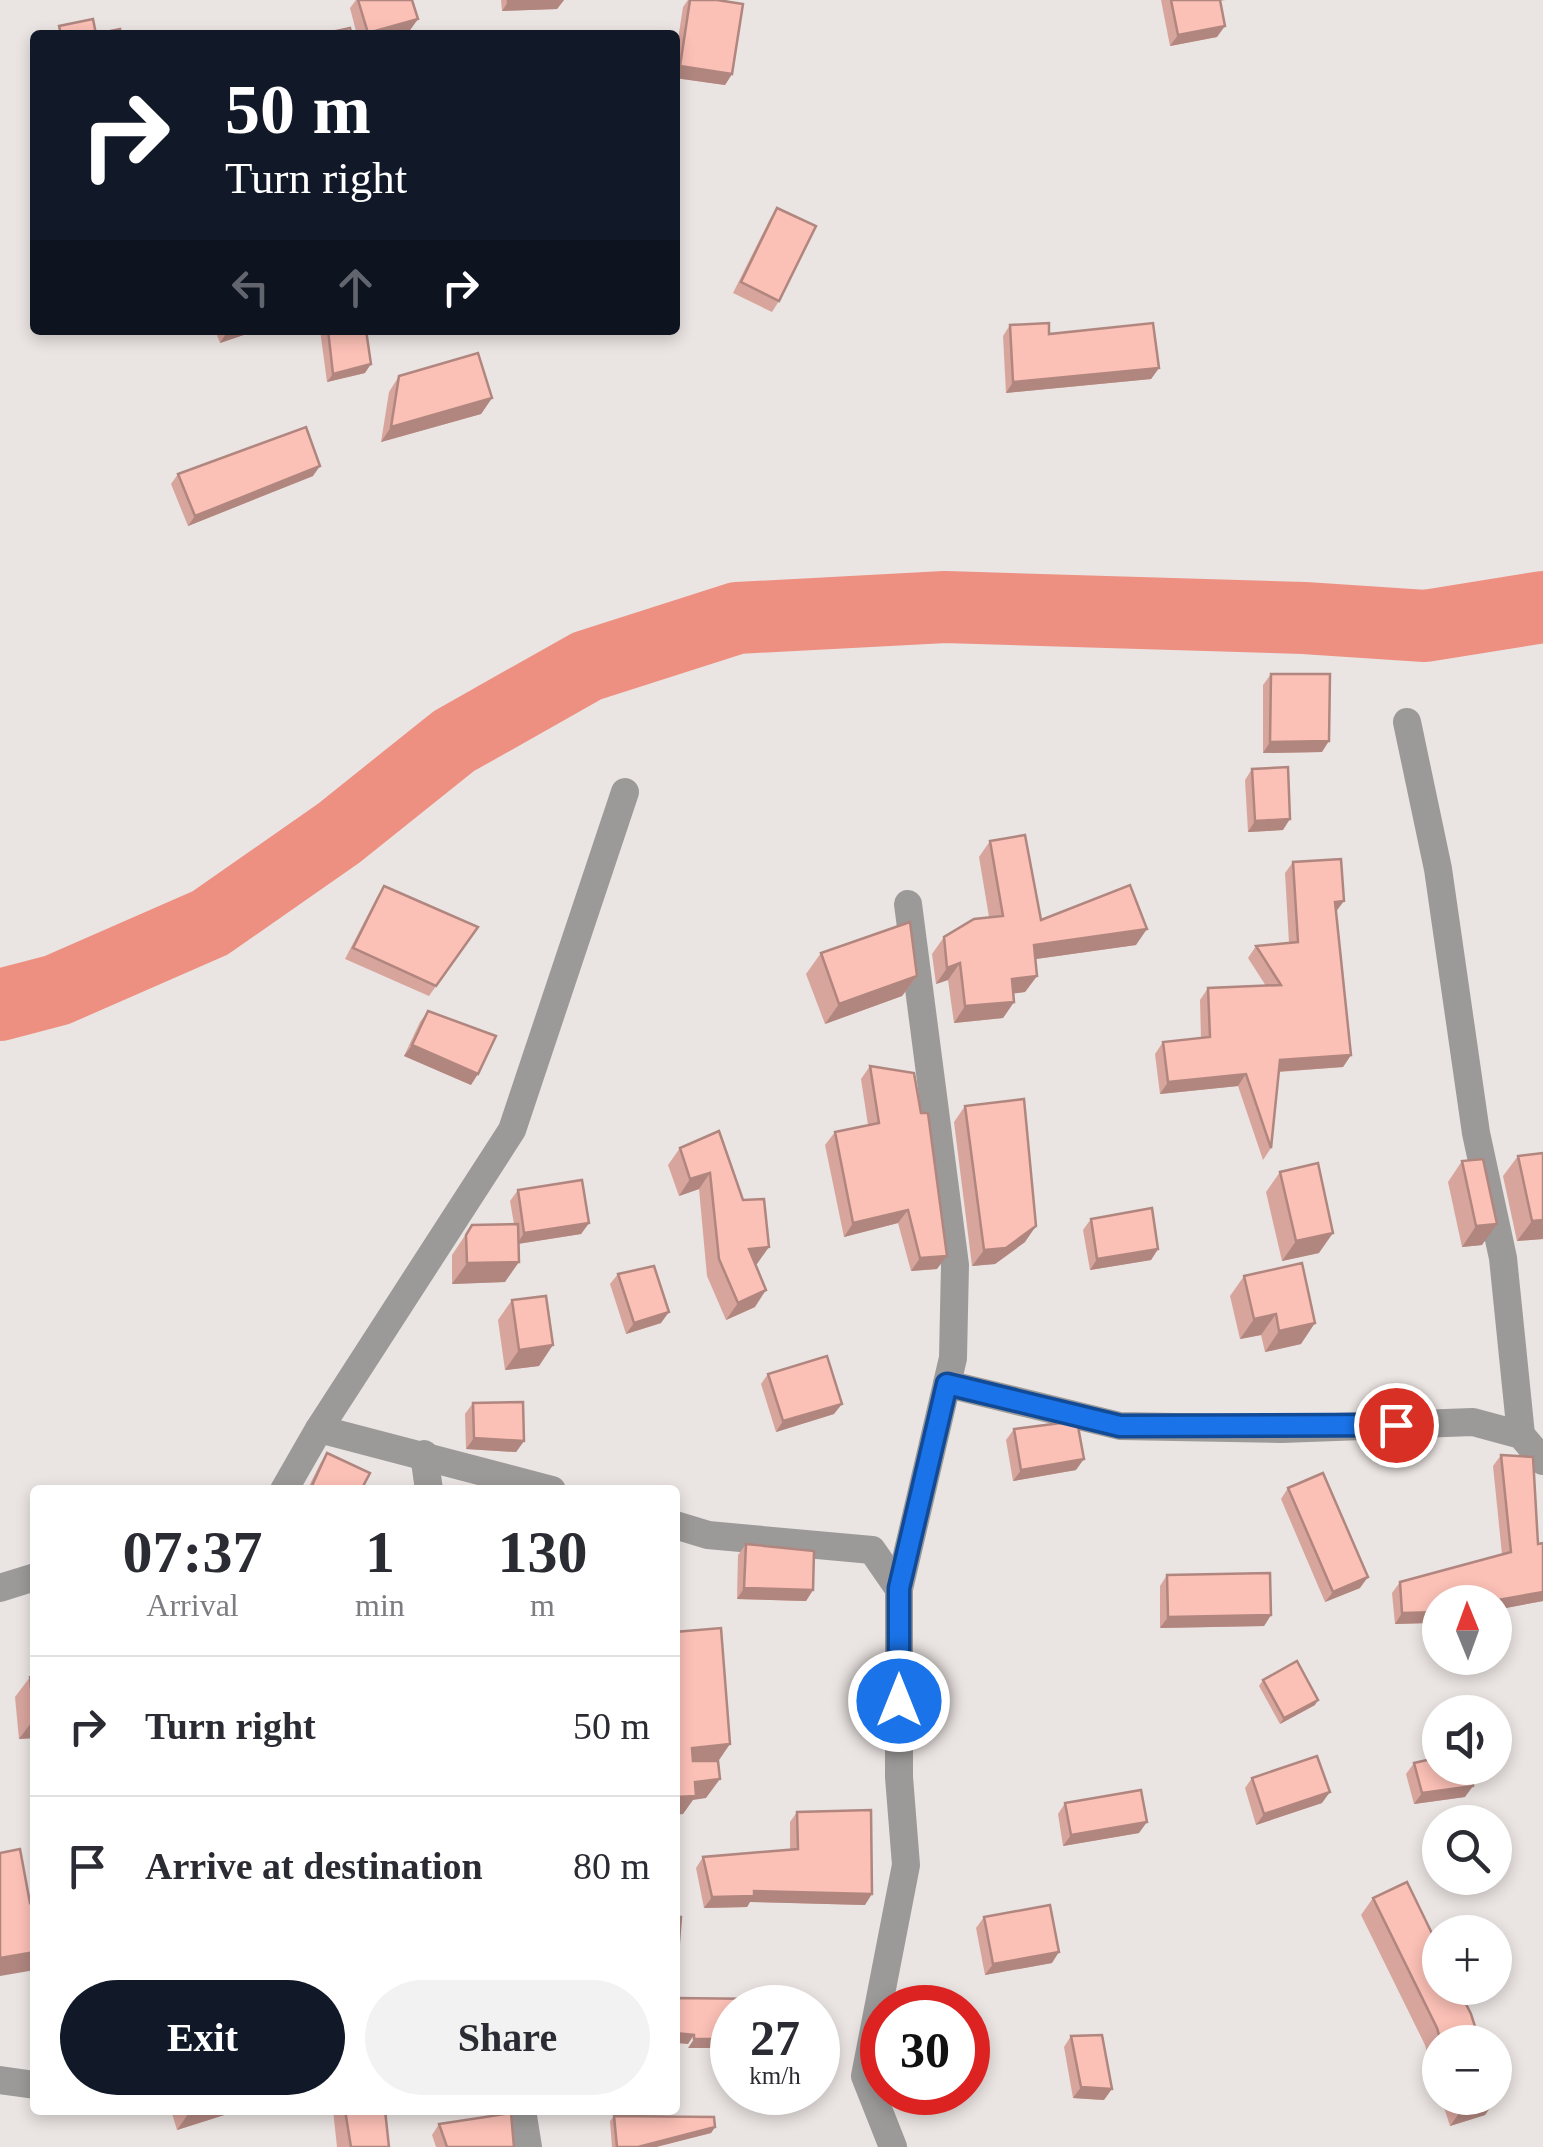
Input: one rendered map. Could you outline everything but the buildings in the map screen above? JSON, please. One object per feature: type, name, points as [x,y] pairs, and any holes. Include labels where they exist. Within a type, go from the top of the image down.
[{"type":"street","points":[[1407,722],[1438,870],[1476,1133],[1503,1258],[1521,1435],[1543,1461]]},
{"type":"street","points":[[287,1485],[318,1430],[512,1130],[625,792]]},
{"type":"street","points":[[893,2147],[865,2076],[906,1865],[899,1776],[899,1588],[953,1358],[955,1265],[908,904]]},
{"type":"street","points":[[947,1384],[1120,1426],[1281,1429],[1472,1422],[1521,1435]]},
{"type":"street","points":[[318,1430],[534,1485]]},
{"type":"street","points":[[424,1454],[428,1485]]},
{"type":"street","points":[[680,1526],[708,1534],[872,1550],[899,1588]]},
{"type":"street","points":[[0,1588],[30,1579]]},
{"type":"street","points":[[523,2115],[528,2147]]},
{"type":"waterway","points":[[0,1005],[57,990],[210,923],[339,833],[454,741],[587,666],[737,618],[945,607],[1304,618],[1425,626],[1543,607]]},
{"type":"route","points":[[899,1701],[899,1588],[947,1384],[1120,1426],[1281,1429],[1396,1425]]}]
